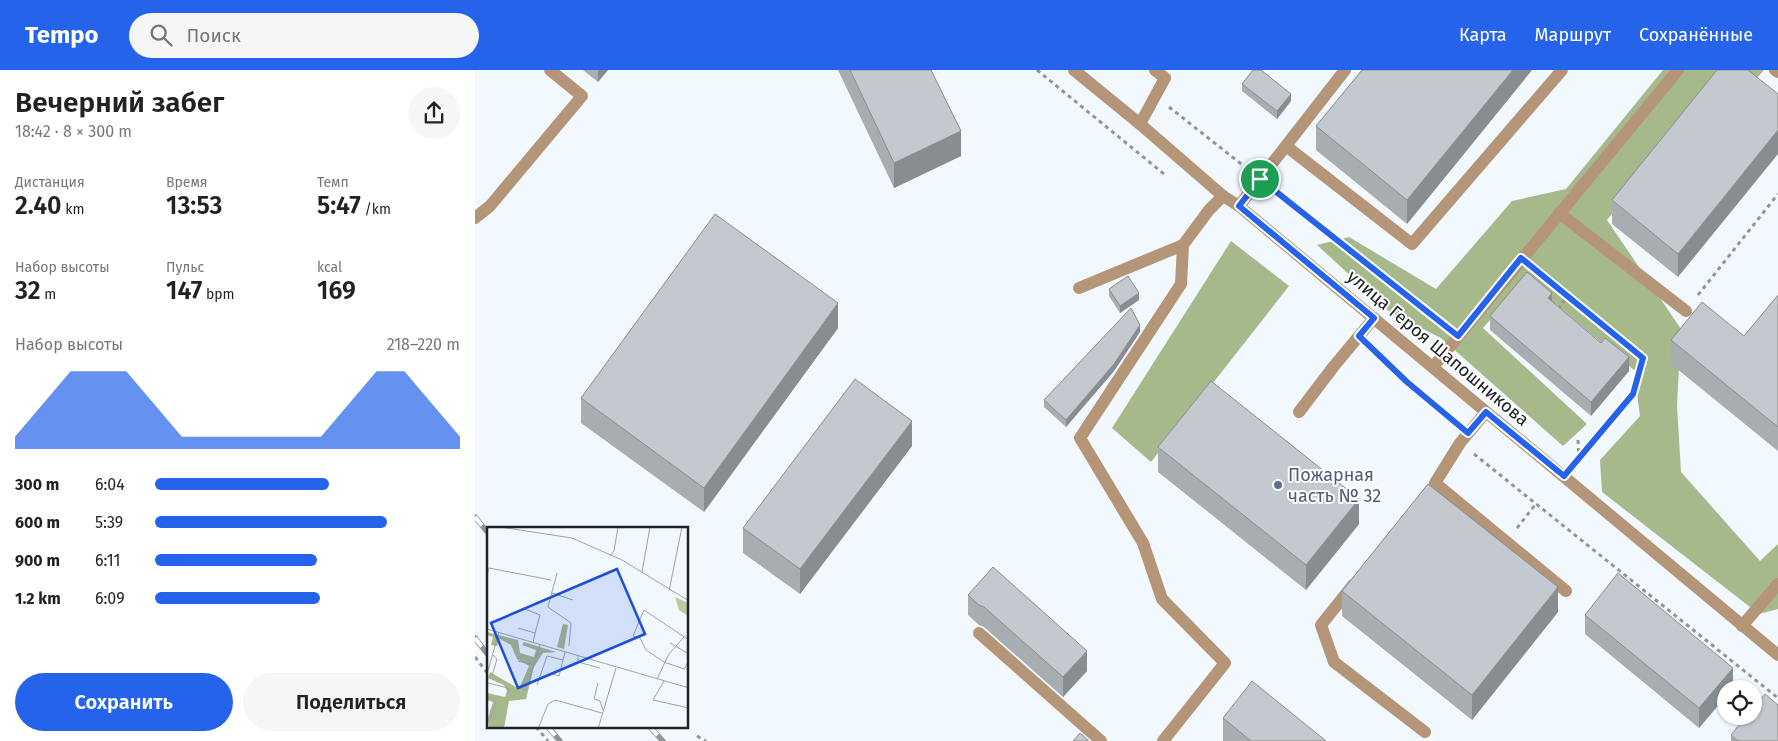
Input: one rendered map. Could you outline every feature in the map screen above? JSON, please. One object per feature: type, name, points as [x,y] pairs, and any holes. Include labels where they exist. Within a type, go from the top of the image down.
[{"type":"street","points":[[475,218],[490,206],[582,96],[550,70]]},
{"type":"street","name":"улица Героя Шапошникова","points":[[1074,70],[1223,196],[1239,206],[1778,655]]},
{"type":"street","points":[[1140,124],[1165,78],[1155,70]]},
{"type":"street","points":[[1239,206],[1345,70]]},
{"type":"street","points":[[1287,146],[1413,244],[1562,70]]},
{"type":"street","points":[[1433,367],[1678,70]]},
{"type":"street","points":[[1079,288],[1183,245],[1209,210],[1223,196]]},
{"type":"street","points":[[1559,213],[1686,310]]},
{"type":"street","points":[[1163,741],[1225,663],[1163,599],[1143,543],[1080,438],[1181,284],[1183,245]]},
{"type":"street","points":[[1299,412],[1374,318]]},
{"type":"street","points":[[1425,495],[1464,438],[1486,412]]},
{"type":"street","points":[[1435,483],[1566,591]]},
{"type":"street","points":[[1358,578],[1321,625],[1334,662],[1425,732]]},
{"type":"street","points":[[1742,626],[1778,584]]},
{"type":"street","points":[[979,633],[1101,741]]},
{"type":"path","points":[[1037,70],[1172,180]]},
{"type":"path","points":[[1155,96],[1458,336]]},
{"type":"path","points":[[1686,310],[1778,194]]},
{"type":"path","points":[[1521,258],[1643,358],[1633,394],[1564,476]]},
{"type":"path","points":[[1553,316],[1568,296]]},
{"type":"path","points":[[1603,347],[1614,335]]},
{"type":"path","points":[[1359,336],[1535,505],[1778,698]]},
{"type":"path","points":[[1578,440],[1579,458]]},
{"type":"path","points":[[1506,542],[1535,505]]},
{"type":"path","points":[[475,657],[487,672]]},
{"type":"path","points":[[537,728],[548,741]]},
{"type":"path","points":[[697,736],[706,741]]},
{"type":"green space","points":[[1663,70],[1764,70],[1750,86],[1730,73],[1607,220],[1681,329],[1677,406],[1681,472],[1760,561],[1778,544],[1778,609],[1759,614],[1602,492],[1600,460],[1640,416],[1634,370],[1526,279],[1483,328],[1587,424],[1563,446],[1441,338],[1391,313],[1317,245],[1349,237],[1436,289],[1512,201],[1566,189]]},
{"type":"green space","points":[[1231,241],[1289,286],[1151,462],[1112,428]]},
{"type":"building","points":[[850,70],[931,70],[961,131],[894,163]]},
{"type":"building","points":[[1253,70],[1261,70],[1291,94],[1277,111],[1242,84]]},
{"type":"building","points":[[1362,70],[1513,70],[1407,200],[1316,126]]},
{"type":"building","points":[[1717,70],[1748,70],[1778,94],[1778,130],[1678,254],[1612,200]]},
{"type":"building","points":[[715,214],[838,303],[704,488],[581,398]]},
{"type":"building","points":[[1527,272],[1552,293],[1548,298],[1601,343],[1605,338],[1629,357],[1591,402],[1490,316]]},
{"type":"building","points":[[1128,276],[1139,293],[1120,306],[1109,289]]},
{"type":"building","points":[[1778,295],[1778,427],[1671,340],[1702,302],[1744,336]]},
{"type":"building","points":[[1131,308],[1140,325],[1114,364],[1066,420],[1044,400]]},
{"type":"building","points":[[855,379],[912,421],[800,569],[743,528]]},
{"type":"building","points":[[1211,381],[1359,499],[1306,565],[1158,447]]},
{"type":"building","points":[[1428,484],[1558,587],[1472,695],[1342,591]]},
{"type":"building","points":[[993,567],[1087,651],[1063,677],[968,595]]},
{"type":"building","points":[[1618,573],[1733,668],[1723,680],[1717,680],[1717,687],[1699,708],[1585,615]]},
{"type":"building","points":[[1252,681],[1326,741],[1251,741],[1223,718]]},
{"type":"building","points":[[1765,694],[1778,705],[1778,741],[1738,741],[1731,735],[1739,725],[1762,725],[1762,698]]},
{"type":"building","points":[[1080,733],[1089,741],[1073,741]]},
{"type":"railway","points":[[475,517],[487,532]]},
{"type":"railway","points":[[475,638],[487,653]]},
{"type":"railway","points":[[549,728],[560,741]]},
{"type":"railway","points":[[651,728],[663,741]]},
{"type":"place","name":"Пожарная часть № 32","points":[[1278,485]]},
{"type":"route","points":[[1260,179],[1458,336],[1521,258],[1643,358],[1633,394],[1564,476],[1486,412],[1468,433],[1407,382],[1359,336],[1374,318],[1239,206],[1260,179]]}]
